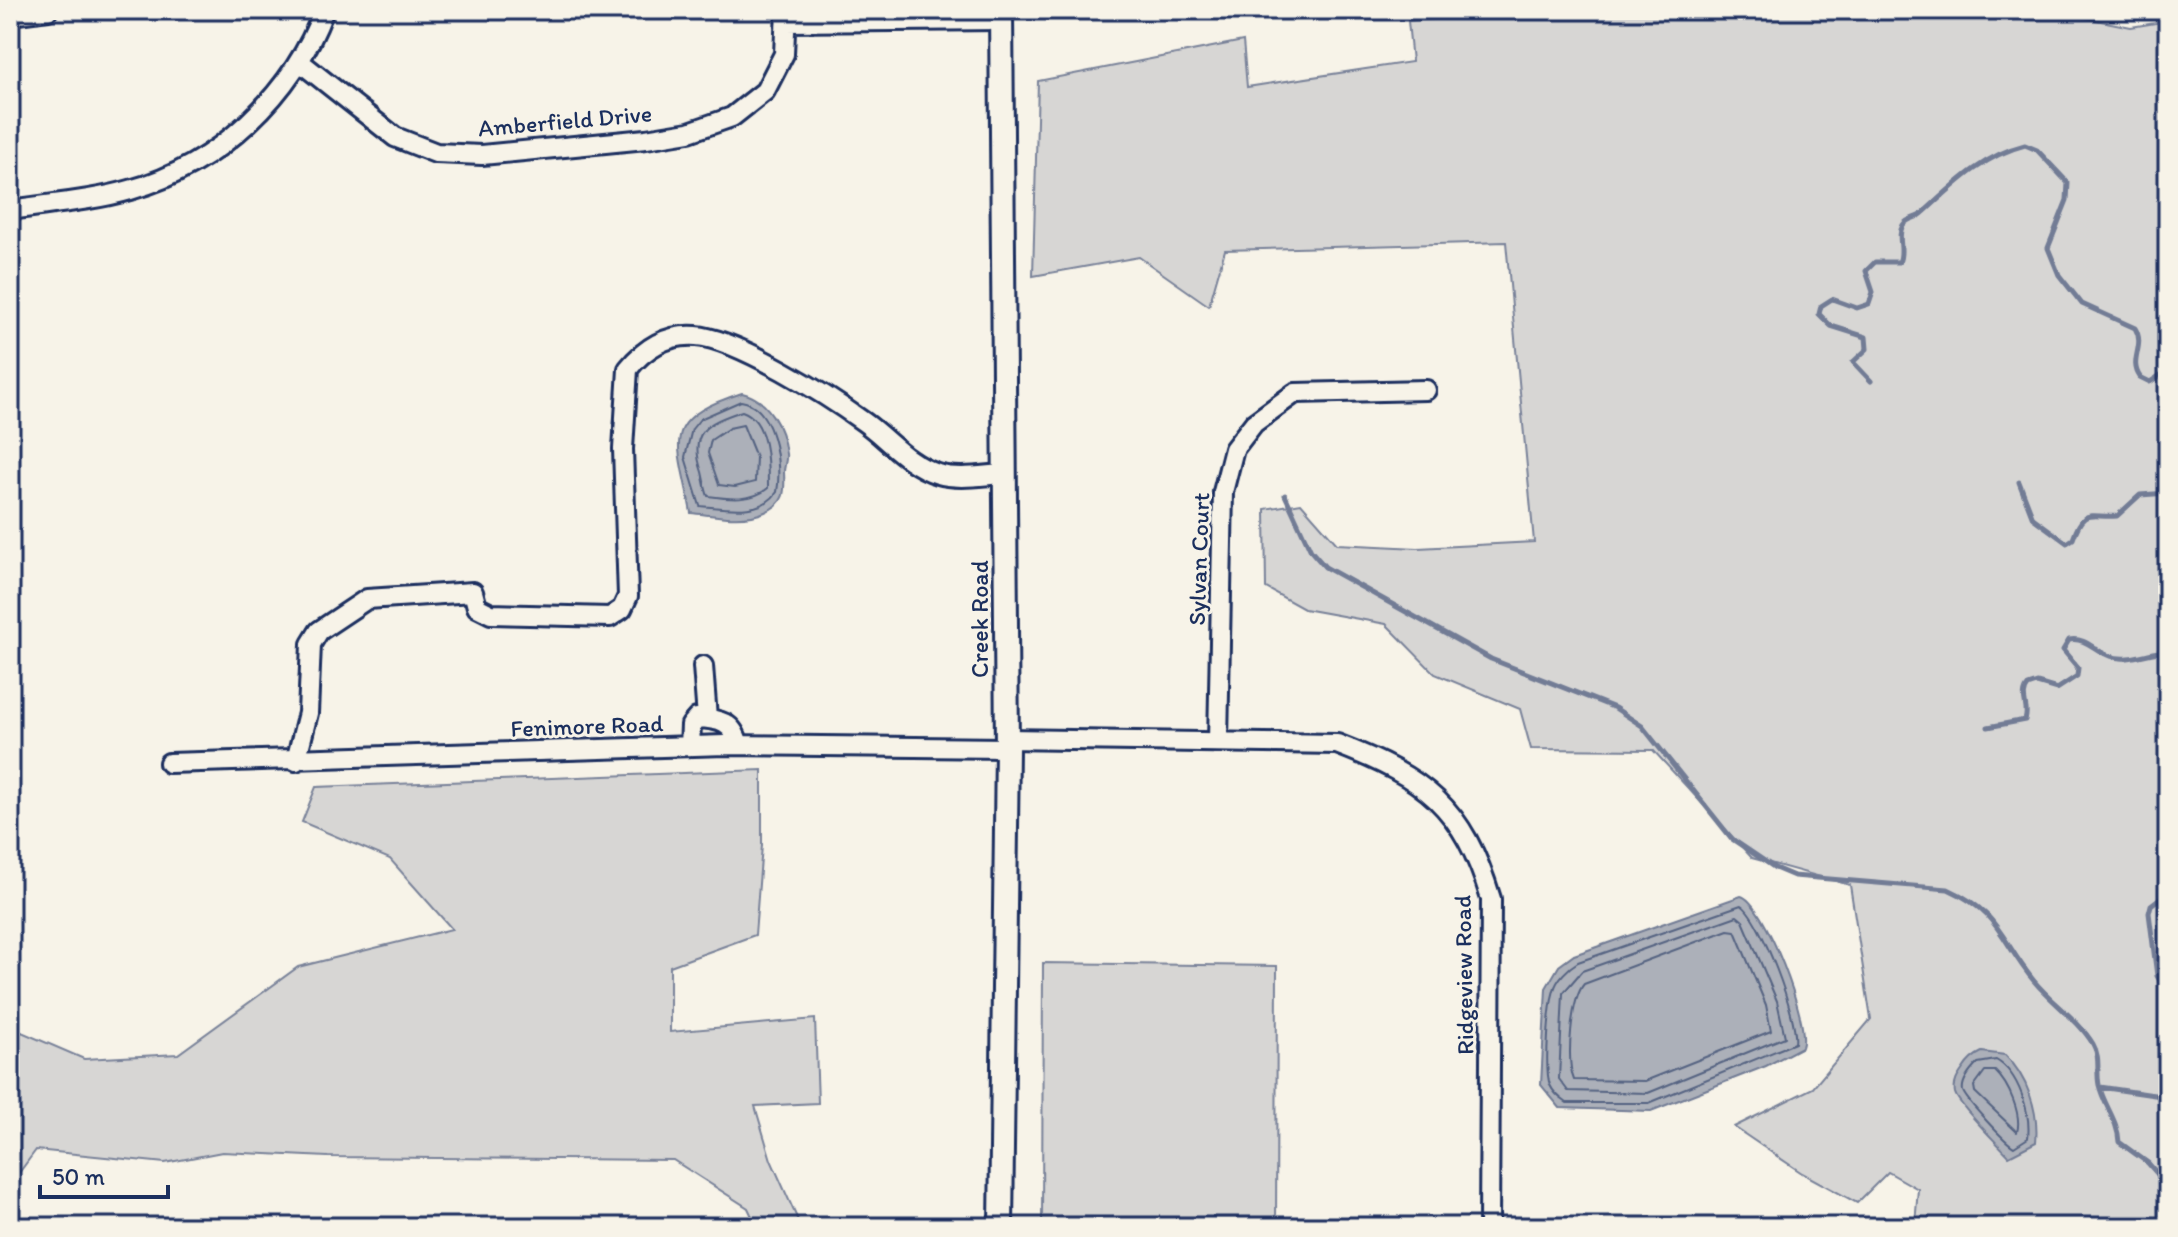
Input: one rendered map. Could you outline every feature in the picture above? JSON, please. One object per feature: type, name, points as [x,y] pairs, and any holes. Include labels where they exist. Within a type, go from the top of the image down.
[{"type":"main road","name":"Creek Road","points":[[1001,15],[1007,743],[1001,1227]]},
{"type":"street","points":[[10,15],[48,10]]},
{"type":"street","points":[[10,210],[130,191],[172,175],[230,138],[265,109],[300,62],[324,10]]},
{"type":"street","points":[[786,16],[1001,15]]},
{"type":"street","name":"Amberfield Drive","points":[[300,62],[395,137],[436,153],[482,155],[660,137],[689,132],[732,117],[765,91],[777,74],[784,54],[786,16]]},
{"type":"street","points":[[296,761],[308,713],[311,644],[330,622],[367,599],[473,592],[477,607],[491,614],[610,617],[622,609],[628,596],[629,566],[623,449],[628,369],[653,345],[674,338],[697,336],[742,350],[863,421],[911,461],[938,474],[1005,474]]},
{"type":"street","name":"Sylvan Court","points":[[1218,742],[1223,492],[1234,449],[1254,423],[1295,393],[1338,389],[1426,390]]},
{"type":"street","points":[[703,666],[707,718]]},
{"type":"street","points":[[690,746],[691,725],[697,718],[728,723],[735,730],[739,745]]},
{"type":"street","name":"Ridgeview Road","points":[[1007,743],[1337,744],[1385,762],[1427,788],[1460,824],[1480,861],[1491,899],[1489,1227]]},
{"type":"street","name":"Fenimore Road","points":[[169,763],[690,746],[1007,743]]},
{"type":"shaded area","points":[[1559,10],[2045,10],[2131,27],[2168,21],[2168,1227],[1919,1227],[1915,1224],[1918,1189],[1888,1172],[1857,1203],[1802,1173],[1734,1127],[1813,1088],[1871,1019],[1850,885],[1752,858],[1653,750],[1531,749],[1520,709],[1435,674],[1386,624],[1304,609],[1266,588],[1265,509],[1301,503],[1337,544],[1418,548],[1534,542],[1506,242],[1225,250],[1209,306],[1139,257],[1033,276],[1038,81],[1243,41],[1247,87],[1412,62],[1408,21]]},
{"type":"shaded area","points":[[762,770],[762,845],[755,935],[670,966],[670,1032],[815,1019],[818,1103],[755,1106],[771,1160],[801,1227],[757,1227],[748,1208],[673,1160],[328,1157],[222,1152],[165,1163],[36,1150],[10,1185],[10,1027],[84,1059],[178,1054],[298,967],[452,929],[390,859],[302,822],[316,787]]},
{"type":"shaded area","points":[[1043,963],[1277,966],[1276,1227],[1042,1227]]},
{"type":"water","points":[[742,393],[767,408],[782,434],[786,456],[783,496],[772,508],[747,517],[691,513],[679,451],[685,425],[715,403]]},
{"type":"water","points":[[1741,896],[1751,903],[1762,919],[1784,965],[1800,1015],[1802,1047],[1766,1066],[1651,1111],[1560,1108],[1541,1085],[1546,988],[1559,966],[1574,955]]},
{"type":"water","points":[[1982,1052],[2005,1055],[2013,1063],[2033,1106],[2036,1142],[2009,1156],[1955,1093],[1959,1074],[1971,1059]]},
{"type":"waterway","points":[[1871,381],[1853,362],[1867,349],[1866,337],[1831,326],[1819,314],[1821,306],[1832,299],[1857,308],[1869,304],[1873,292],[1866,271],[1875,262],[1899,262],[1900,234],[1905,222],[1921,215],[1982,164],[2025,145],[2037,150],[2068,183],[2067,200],[2048,248],[2059,275],[2082,304],[2135,328],[2139,341],[2136,365],[2140,377],[2150,382],[2168,370]]},
{"type":"waterway","points":[[2019,482],[2033,518],[2067,543],[2073,539],[2084,518],[2117,516],[2140,495],[2168,493]]},
{"type":"waterway","points":[[1285,495],[1311,551],[1325,567],[1491,659],[1615,708],[1642,726],[1732,839],[1775,868],[1794,876],[1948,889],[1979,908],[1990,918],[2034,981],[2093,1044],[2098,1059],[2099,1085],[2119,1142],[2148,1163],[2168,1186]]},
{"type":"waterway","points":[[1988,727],[2025,720],[2024,694],[2028,686],[2037,683],[2057,689],[2077,676],[2078,668],[2063,650],[2069,640],[2086,642],[2104,654],[2117,658],[2168,651]]},
{"type":"waterway","points":[[2168,892],[2151,905],[2149,913],[2157,976],[2168,993]]},
{"type":"waterway","points":[[2100,1087],[2168,1097]]}]
